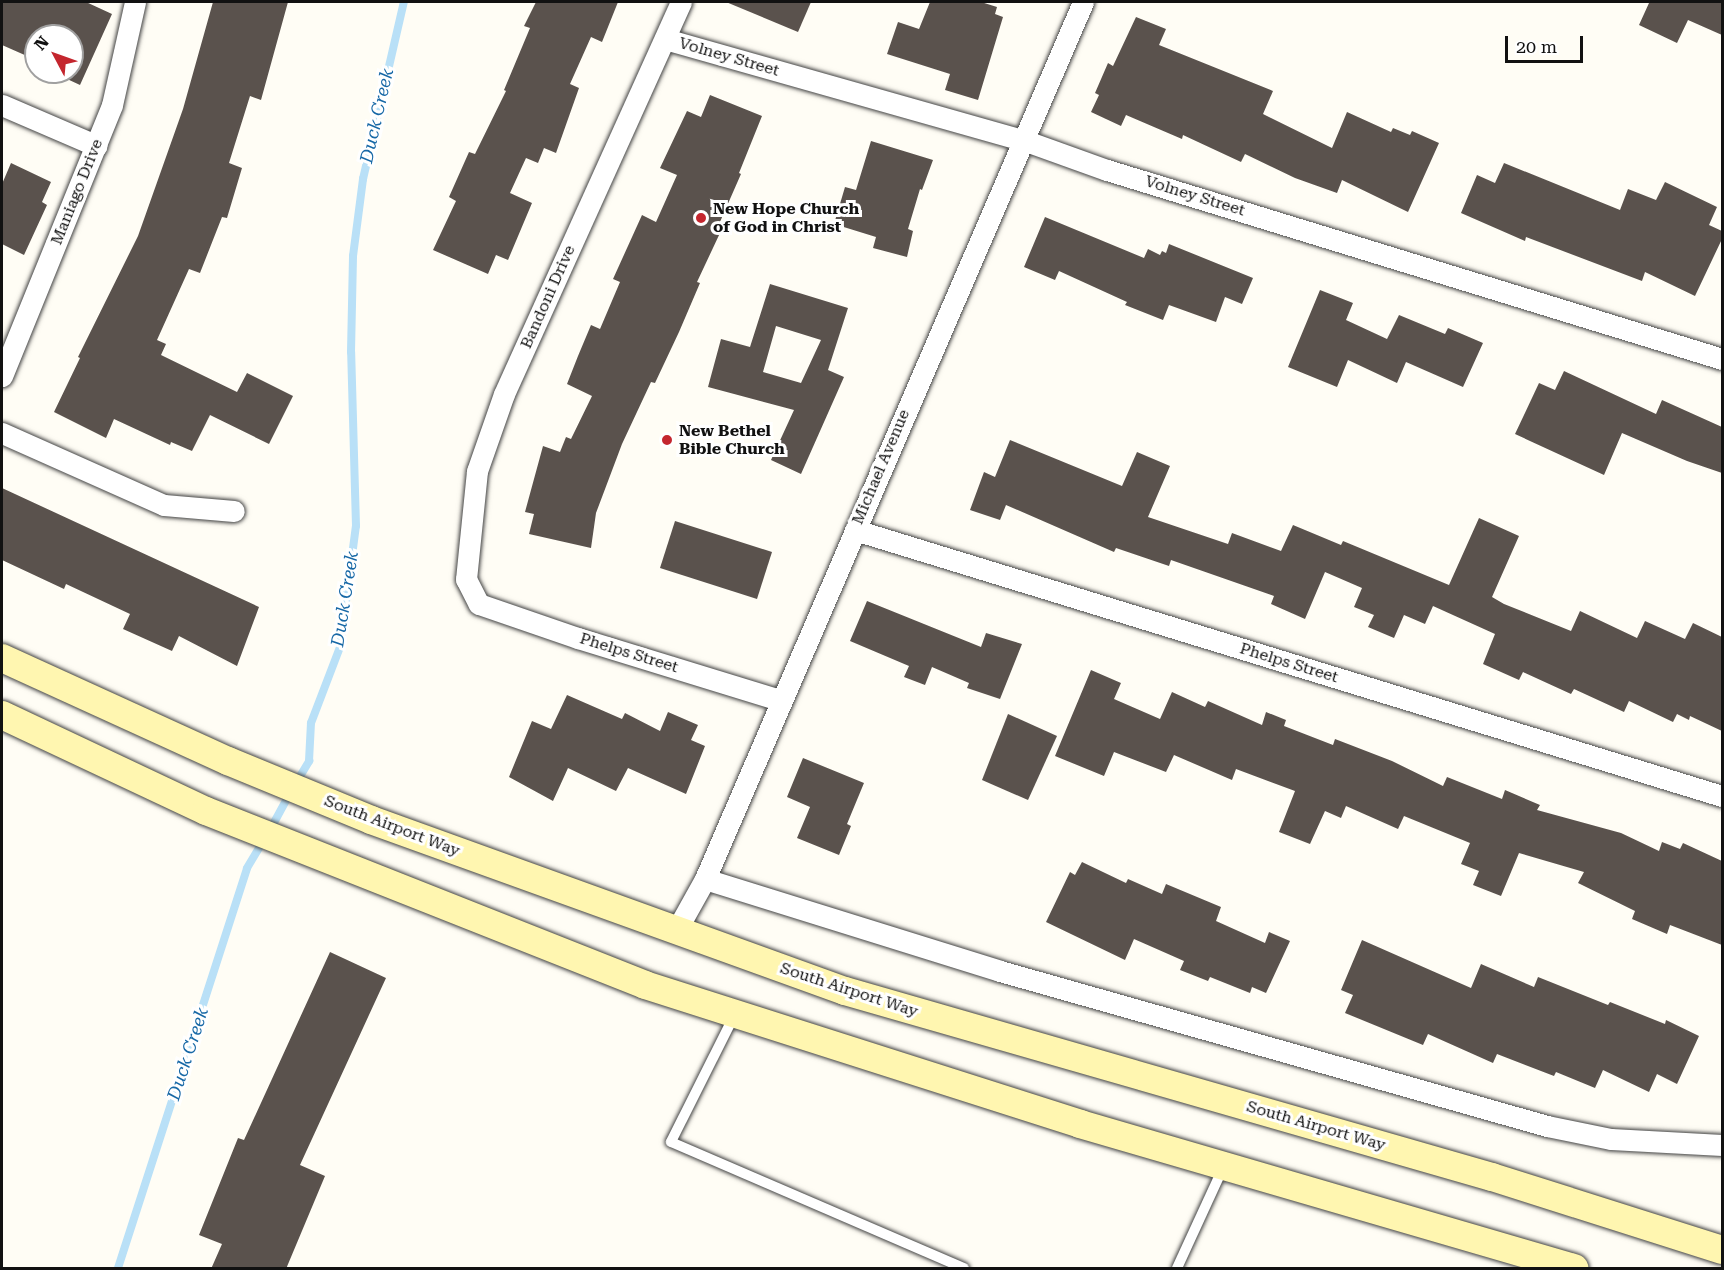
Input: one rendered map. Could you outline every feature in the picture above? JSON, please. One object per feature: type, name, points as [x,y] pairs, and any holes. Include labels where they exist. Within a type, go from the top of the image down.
[{"type":"main road","name":"South Airport Way","points":[[2,658],[243,767],[371,820],[845,991],[1492,1177],[1722,1250]]},
{"type":"main road","points":[[2,715],[223,818],[645,985],[1080,1124],[1574,1269]]},
{"type":"street","name":"Maniago Drive","points":[[2,376],[112,105],[135,2]]},
{"type":"street","name":"Bandoni Drive","points":[[479,603],[466,579],[477,471],[504,394],[681,2]]},
{"type":"street","name":"Michael Avenue","points":[[676,931],[705,879],[780,700],[1083,2]]},
{"type":"street","name":"Volney Street","points":[[666,39],[1023,140],[1107,170],[1722,359]]},
{"type":"street","points":[[2,105],[97,146]]},
{"type":"street","points":[[2,433],[164,505],[234,511]]},
{"type":"street","name":"Phelps Street","points":[[855,530],[1722,796]]},
{"type":"street","name":"Phelps Street","points":[[479,603],[578,638],[780,700]]},
{"type":"street","points":[[705,879],[1000,971],[1547,1125],[1611,1139],[1722,1145]]},
{"type":"lane","points":[[735,1014],[671,1142],[964,1269]]},
{"type":"lane","points":[[1177,1269],[1224,1166]]},
{"type":"building","points":[[2,2],[86,2],[112,14],[84,76],[84,24],[24,24],[24,55],[2,45]]},
{"type":"building","points":[[213,2],[288,2],[261,100],[250,96],[229,163],[242,168],[227,218],[222,217],[200,273],[189,269],[157,340],[166,344],[161,355],[237,392],[247,373],[293,396],[269,444],[210,415],[192,451],[171,442],[170,445],[114,419],[106,438],[54,412],[80,358],[78,357],[138,236],[183,109]]},
{"type":"building","points":[[536,2],[618,2],[602,42],[591,37],[570,84],[579,88],[556,153],[544,148],[538,163],[526,158],[510,193],[532,203],[508,260],[496,255],[488,274],[433,250],[456,201],[449,197],[469,152],[475,154],[506,91],[504,90],[530,28],[524,26]]},
{"type":"building","points":[[726,2],[811,2],[798,32]]},
{"type":"building","points":[[930,2],[981,2],[997,7],[995,14],[1003,17],[978,100],[945,90],[950,74],[887,54],[898,22],[919,29]]},
{"type":"building","points":[[1646,2],[1722,2],[1722,35],[1688,20],[1677,43],[1639,25],[1649,3]]},
{"type":"building","points":[[1136,17],[1166,29],[1159,45],[1273,91],[1263,114],[1332,148],[1347,112],[1391,132],[1393,128],[1410,135],[1412,131],[1439,143],[1408,212],[1342,180],[1337,193],[1295,178],[1245,154],[1241,162],[1183,135],[1182,139],[1126,115],[1121,126],[1091,112],[1099,95],[1095,93],[1108,63],[1113,66]]},
{"type":"building","points":[[710,95],[762,116],[739,173],[741,174],[716,231],[720,233],[697,282],[700,283],[655,383],[651,382],[622,444],[596,513],[591,548],[529,534],[534,514],[525,512],[543,446],[560,452],[566,437],[571,439],[592,396],[567,384],[578,356],[591,325],[600,329],[620,282],[613,279],[642,215],[656,222],[677,175],[660,168],[687,111],[701,117]]},
{"type":"building","points":[[871,141],[933,160],[922,190],[920,189],[908,229],[913,231],[907,257],[873,248],[876,237],[834,224],[845,187],[856,190]]},
{"type":"building","points":[[11,163],[51,182],[42,202],[47,205],[24,255],[2,244],[2,184]]},
{"type":"building","points":[[1504,163],[1620,210],[1628,189],[1656,200],[1665,182],[1717,207],[1709,225],[1722,231],[1722,239],[1695,296],[1645,272],[1642,281],[1526,237],[1525,241],[1461,213],[1477,175],[1495,183]]},
{"type":"building","points":[[1045,217],[1144,258],[1148,249],[1160,255],[1162,251],[1166,253],[1169,244],[1253,278],[1242,304],[1225,297],[1216,322],[1169,305],[1163,320],[1125,305],[1127,302],[1059,271],[1055,280],[1024,267]]},
{"type":"building","points":[[770,284],[848,308],[828,370],[844,377],[801,474],[771,460],[794,410],[708,387],[721,339],[750,347]],"holes":[[[776,326],[821,340],[801,383],[763,372]]]},
{"type":"building","points":[[1320,290],[1353,303],[1346,320],[1387,339],[1399,315],[1445,334],[1448,328],[1483,343],[1463,387],[1406,362],[1397,383],[1348,360],[1337,387],[1288,367]]},
{"type":"building","points":[[1564,371],[1656,414],[1662,400],[1722,427],[1722,473],[1687,461],[1622,433],[1604,475],[1515,434],[1539,383],[1555,390]]},
{"type":"building","points":[[1010,440],[1122,486],[1137,452],[1170,466],[1148,517],[1228,544],[1232,533],[1281,551],[1293,525],[1341,545],[1343,541],[1449,585],[1479,518],[1519,536],[1492,597],[1504,604],[1571,631],[1580,611],[1637,638],[1645,621],[1685,639],[1693,623],[1722,637],[1722,731],[1690,716],[1689,720],[1677,714],[1673,722],[1629,701],[1624,712],[1574,689],[1571,694],[1523,672],[1519,680],[1483,664],[1495,634],[1433,606],[1425,624],[1404,615],[1394,638],[1368,627],[1374,615],[1354,607],[1362,588],[1325,572],[1305,619],[1271,604],[1274,596],[1171,560],[1169,566],[1116,548],[1114,552],[1006,505],[1000,520],[970,510],[984,472],[995,477]]},
{"type":"building","points":[[2,488],[259,607],[237,666],[179,636],[172,651],[123,629],[130,614],[66,584],[64,589],[2,560]]},
{"type":"building","points":[[675,521],[772,552],[757,599],[660,568]]},
{"type":"building","points":[[867,601],[981,647],[986,633],[1022,644],[1000,699],[967,688],[969,683],[932,667],[925,685],[904,677],[909,666],[850,641]]},
{"type":"building","points":[[1091,670],[1121,683],[1114,699],[1160,719],[1172,692],[1205,707],[1208,701],[1262,725],[1266,712],[1286,720],[1284,726],[1333,745],[1335,739],[1392,761],[1443,786],[1447,777],[1502,799],[1505,790],[1540,805],[1537,810],[1621,833],[1659,851],[1662,842],[1680,849],[1683,843],[1722,861],[1722,945],[1670,925],[1667,934],[1632,919],[1635,911],[1578,883],[1584,872],[1519,853],[1501,896],[1473,885],[1479,871],[1461,864],[1470,843],[1404,816],[1398,829],[1346,806],[1341,818],[1325,811],[1310,844],[1279,832],[1295,791],[1236,769],[1232,780],[1174,755],[1166,772],[1114,752],[1104,776],[1055,756]]},
{"type":"building","points":[[567,695],[622,719],[625,713],[660,731],[668,712],[698,725],[691,740],[705,746],[686,794],[628,768],[616,791],[568,768],[553,801],[509,777],[532,721],[551,729]]},
{"type":"building","points":[[1008,714],[1057,736],[1028,800],[982,780]]},
{"type":"building","points":[[803,758],[864,783],[847,824],[851,826],[839,855],[797,838],[810,807],[787,797]]},
{"type":"building","points":[[1082,862],[1126,883],[1128,879],[1162,894],[1166,884],[1221,907],[1216,921],[1265,943],[1269,932],[1290,941],[1266,993],[1252,987],[1250,993],[1210,977],[1208,981],[1180,970],[1184,961],[1134,939],[1125,960],[1046,922],[1070,872],[1075,875]]},
{"type":"building","points":[[1362,940],[1471,988],[1481,964],[1534,987],[1538,977],[1608,1005],[1610,1002],[1665,1024],[1666,1020],[1699,1036],[1677,1084],[1657,1074],[1649,1092],[1603,1070],[1595,1088],[1556,1072],[1554,1076],[1497,1054],[1493,1063],[1428,1034],[1423,1045],[1345,1013],[1353,995],[1341,990]]},
{"type":"building","points":[[330,952],[386,978],[300,1165],[325,1176],[286,1269],[211,1269],[222,1244],[199,1235],[238,1138],[244,1140]]},
{"type":"waterway","name":"Duck Creek","points":[[296,783],[309,761],[311,723],[340,647],[356,526],[351,352],[353,256],[363,179],[404,2]]},
{"type":"waterway","name":"Duck Creek","points":[[270,830],[290,793]]},
{"type":"waterway","name":"Duck Creek","points":[[118,1268],[247,868],[264,840]]},
{"type":"place","name":"New Hope Church of God in Christ","points":[[701,218]]},
{"type":"place","name":"New Bethel Bible Church","points":[[667,440]]}]
